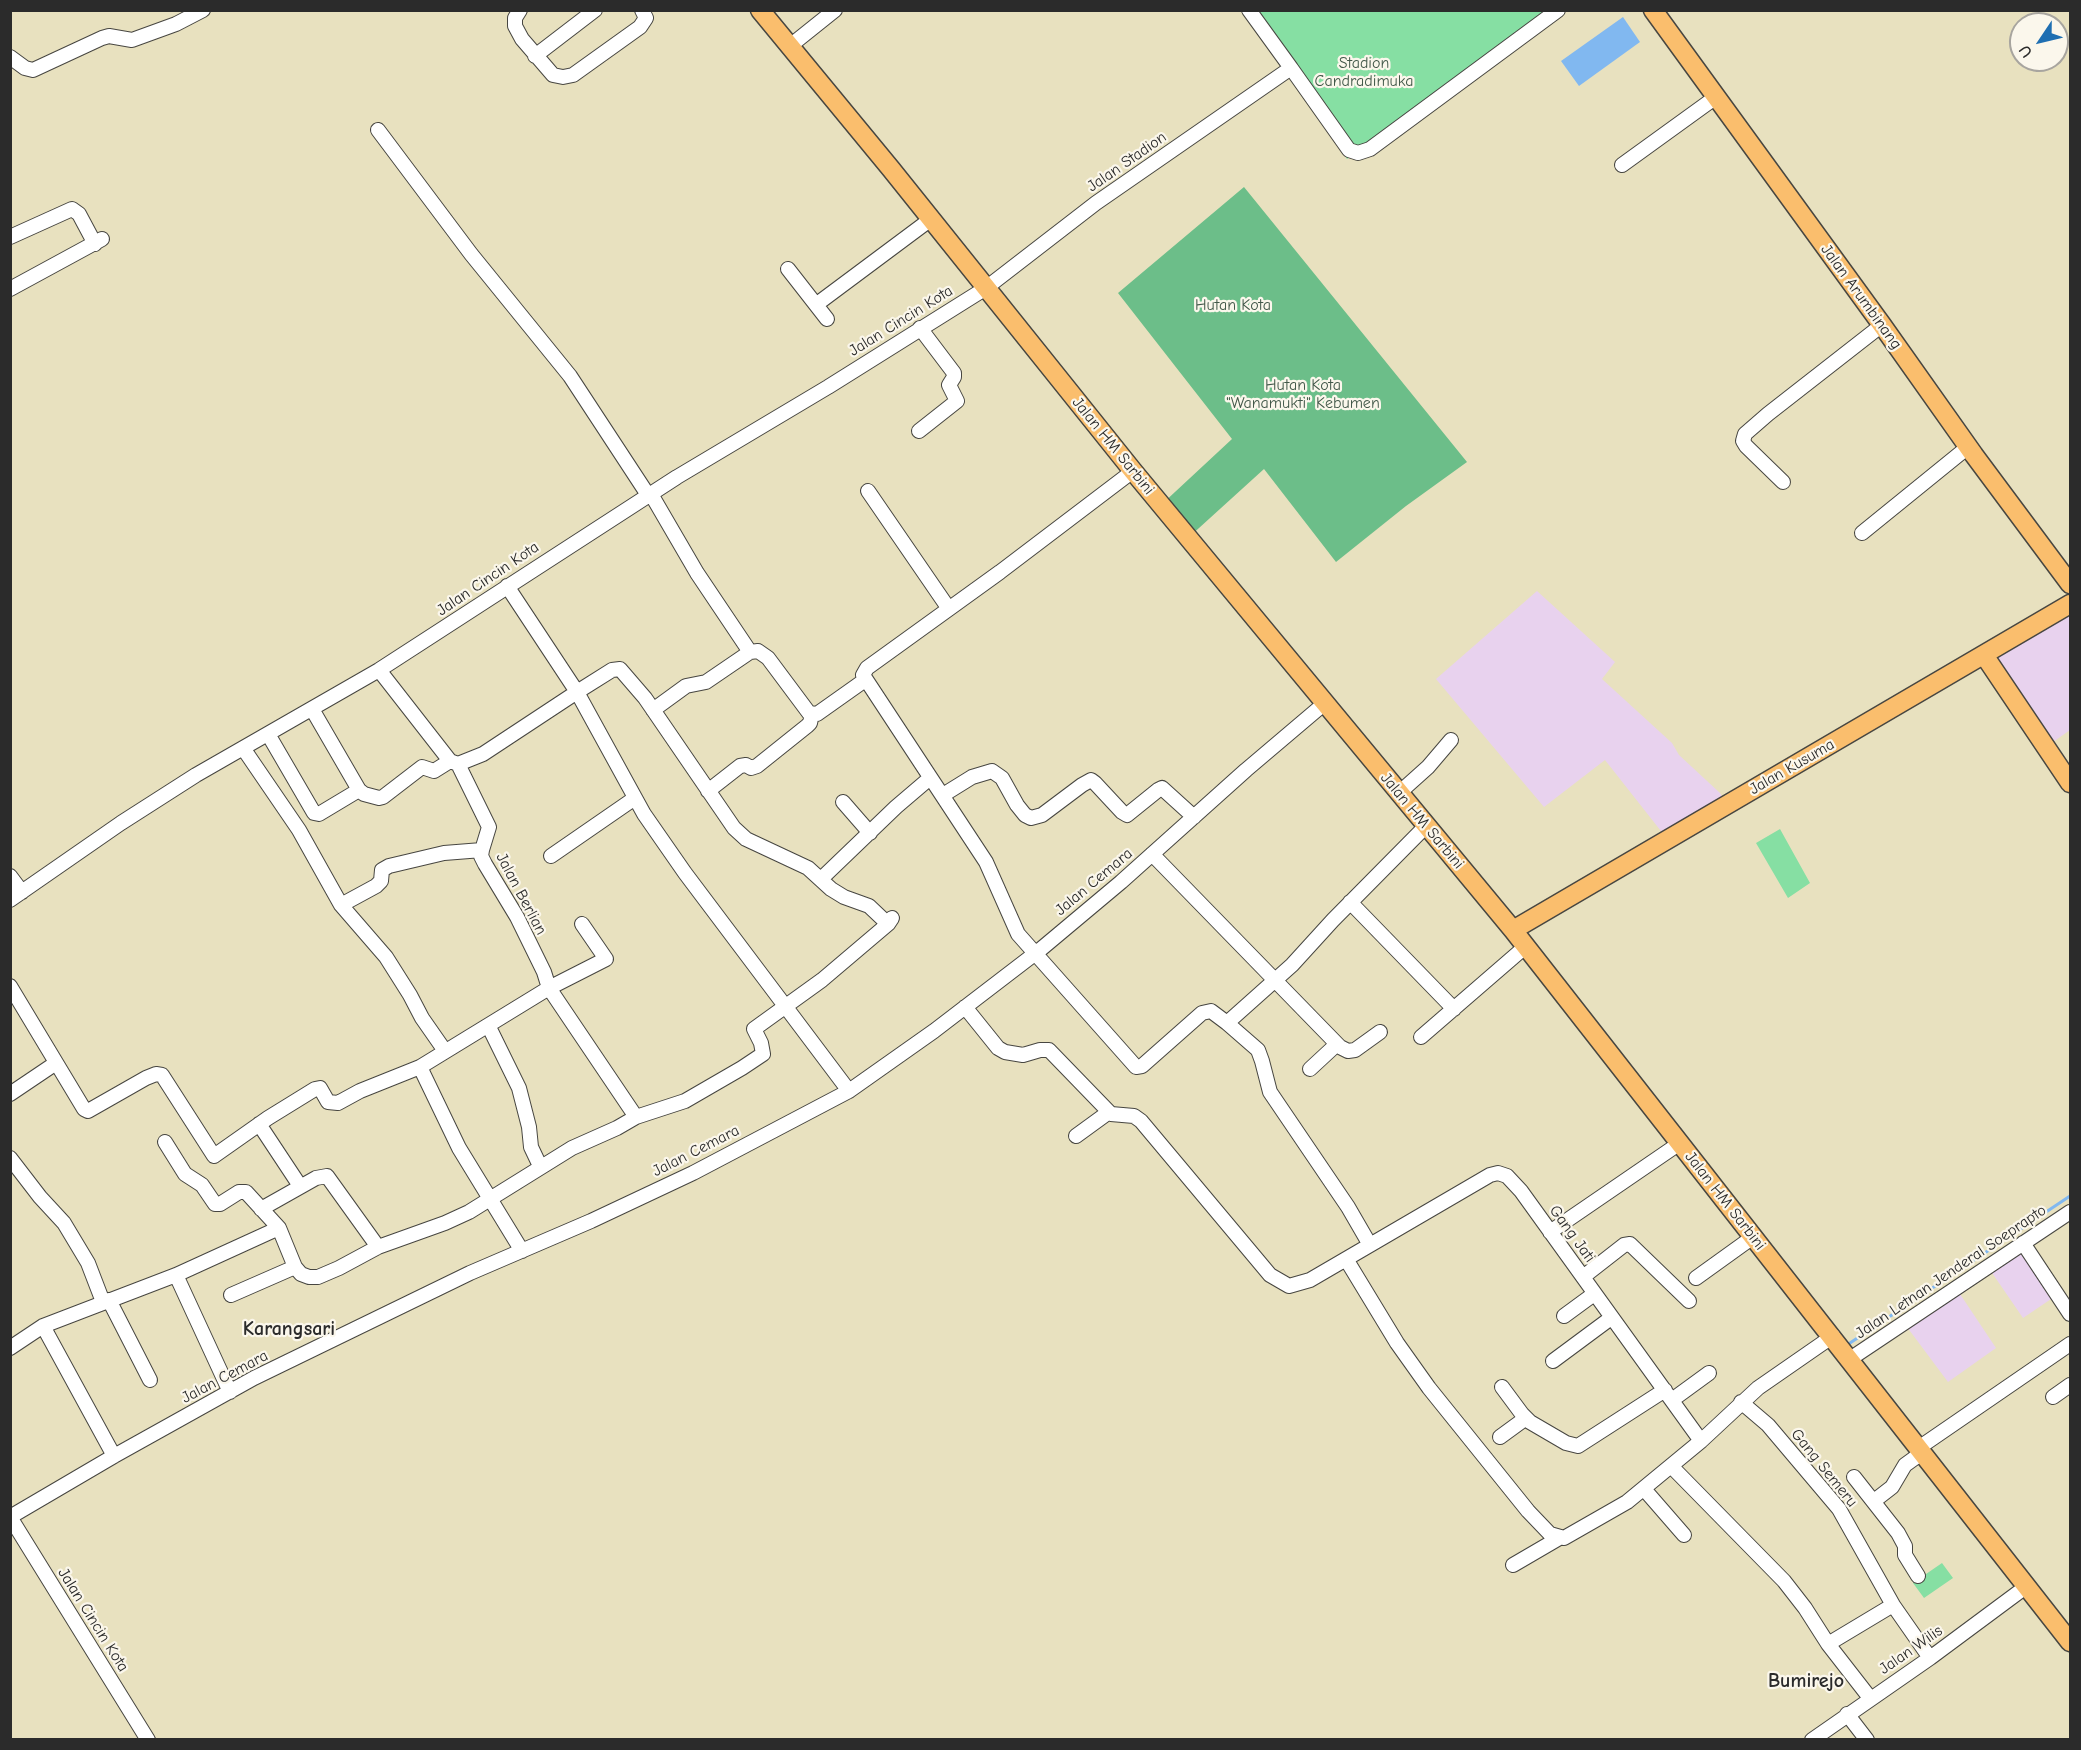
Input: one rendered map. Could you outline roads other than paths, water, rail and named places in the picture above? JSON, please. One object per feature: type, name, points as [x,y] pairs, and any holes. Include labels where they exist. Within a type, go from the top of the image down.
[{"type":"main road","name":"Jalan HM Sarbini","points":[[760,10],[932,219],[1133,471],[1513,930],[1921,1451],[2024,1588],[2070,1642]]},
{"type":"main road","name":"Jalan Arumbinang","points":[[1653,10],[1968,447],[2070,584]]},
{"type":"main road","name":"Jalan Kusuma","points":[[1513,930],[2070,604]]},
{"type":"main road","points":[[1984,655],[2070,783]]},
{"type":"street","points":[[10,57],[25,68],[33,70],[102,38],[109,36],[132,40],[176,24],[203,10]]},
{"type":"street","points":[[519,10],[515,18],[515,26],[535,56],[553,75],[563,77],[573,75],[640,27],[646,18],[642,10]]},
{"type":"street","points":[[535,56],[595,10]]},
{"type":"street","points":[[790,46],[835,10]]},
{"type":"street","points":[[1249,10],[1349,150],[1358,153],[1370,149],[1558,10]]},
{"type":"street","name":"Jalan Stadion","points":[[986,288],[1096,203],[1291,68]]},
{"type":"street","points":[[1622,165],[1716,97]]},
{"type":"street","points":[[378,130],[471,254],[570,376],[750,652]]},
{"type":"street","points":[[10,289],[98,241],[79,214],[72,209],[11,236]]},
{"type":"street","points":[[817,304],[932,219]]},
{"type":"street","points":[[788,269],[827,319]]},
{"type":"street","name":"Jalan Cincin Kota","points":[[16,896],[196,775],[379,670],[649,494],[986,288]]},
{"type":"street","points":[[1784,482],[1746,446],[1743,441],[1745,434],[1882,325]]},
{"type":"street","points":[[919,431],[957,401],[949,385],[954,373],[920,328]]},
{"type":"street","points":[[1862,533],[1968,447]]},
{"type":"street","points":[[965,1007],[993,1042],[1005,1052],[1023,1055],[1045,1050],[1054,1053],[1108,1112],[1134,1116],[1141,1121],[1270,1275],[1289,1286],[1297,1285],[1370,1245],[1348,1207],[1270,1092],[1258,1050],[1227,1023],[1211,1011],[1202,1013],[1137,1068],[1034,954],[1018,934],[986,862],[865,680],[864,672],[867,668],[1000,572],[1133,471]]},
{"type":"street","points":[[868,491],[949,609]]},
{"type":"street","points":[[507,586],[577,692],[644,814],[685,873],[849,1091]]},
{"type":"street","points":[[652,710],[686,686],[710,680],[750,652],[758,651],[768,658],[812,714]]},
{"type":"street","points":[[165,1142],[184,1174],[202,1185],[215,1204],[220,1204],[243,1191],[279,1228],[295,1268],[300,1274],[309,1277],[318,1276],[339,1268],[378,1247],[469,1212],[572,1148],[636,1117],[685,1101],[763,1054],[761,1043],[754,1029],[822,980],[890,921],[869,906],[844,897],[831,889],[808,868],[746,839],[734,828],[652,710],[620,669],[612,670],[483,754],[434,771],[422,767],[383,797],[368,796],[359,790],[312,709]]},
{"type":"street","name":"Jalan Berlian","points":[[379,670],[454,763],[489,827],[482,850],[484,864],[512,908],[544,972],[549,988],[636,1117]]},
{"type":"street","points":[[812,714],[818,714],[865,680]]},
{"type":"street","name":"Jalan Cemara","points":[[10,1517],[254,1378],[470,1273],[591,1221],[693,1173],[849,1091],[884,1068],[1034,954],[1325,704]]},
{"type":"street","points":[[708,791],[740,766],[746,765],[751,768],[757,766],[807,726],[812,714]]},
{"type":"street","points":[[268,734],[314,813],[319,813],[359,790]]},
{"type":"street","points":[[1399,793],[1428,767],[1451,740]]},
{"type":"street","points":[[243,748],[299,830],[341,905],[386,957],[422,1018],[445,1051]]},
{"type":"street","points":[[943,795],[972,777],[992,771],[1002,778],[1017,805],[1031,819],[1042,815],[1091,780],[1127,815],[1162,789],[1194,817]]},
{"type":"street","points":[[821,879],[930,778]]},
{"type":"street","points":[[551,856],[635,798]]},
{"type":"street","points":[[843,802],[870,833]]},
{"type":"street","points":[[1227,1023],[1276,981],[1426,826]]},
{"type":"street","points":[[341,905],[376,886],[381,881],[382,870],[389,866],[444,853],[482,850]]},
{"type":"street","points":[[1152,854],[1337,1044],[1345,1050],[1353,1051],[1380,1032]]},
{"type":"street","points":[[10,876],[16,896]]},
{"type":"street","points":[[1350,902],[1454,1009]]},
{"type":"street","points":[[10,986],[84,1109],[87,1111],[146,1078],[156,1074],[162,1075],[214,1156],[315,1089],[321,1088],[328,1102],[338,1103],[420,1067],[489,1027],[549,988],[606,959],[582,924]]},
{"type":"street","points":[[1421,1037],[1525,947]]},
{"type":"street","points":[[489,1027],[519,1088],[529,1127],[531,1147],[540,1166]]},
{"type":"street","points":[[1310,1069],[1337,1044]]},
{"type":"street","points":[[10,1094],[56,1064]]},
{"type":"street","points":[[420,1067],[459,1148],[522,1251]]},
{"type":"street","points":[[1076,1136],[1108,1112]]},
{"type":"street","points":[[259,1124],[300,1186]]},
{"type":"street","points":[[1550,1232],[1680,1143]]},
{"type":"street","points":[[10,1158],[40,1197],[64,1223],[88,1263],[106,1301],[150,1380]]},
{"type":"street","name":"Gang Jati","points":[[1370,1245],[1490,1175],[1498,1173],[1507,1176],[1514,1181],[1701,1441]]},
{"type":"street","points":[[261,1209],[320,1176],[329,1178],[378,1247]]},
{"type":"street","name":"Jalan Letnan Jenderal Soeprapto","points":[[1841,1348],[2023,1243],[2070,1212]]},
{"type":"street","points":[[10,1348],[42,1326],[176,1275],[279,1228]]},
{"type":"street","points":[[1696,1278],[1753,1237]]},
{"type":"street","points":[[2023,1243],[2070,1314]]},
{"type":"street","points":[[1583,1277],[1624,1245],[1630,1244],[1689,1301]]},
{"type":"street","points":[[1346,1259],[1391,1334],[1429,1388],[1528,1511],[1550,1534],[1564,1538],[1597,1521],[1644,1489],[1701,1441],[1741,1402],[1841,1348]]},
{"type":"street","points":[[231,1295],[295,1268]]},
{"type":"street","points":[[176,1275],[230,1392]]},
{"type":"street","points":[[1564,1316],[1594,1294]]},
{"type":"street","points":[[1553,1361],[1611,1318]]},
{"type":"street","points":[[42,1326],[114,1456]]},
{"type":"street","points":[[1874,1501],[1892,1487],[1905,1466],[1921,1451],[2070,1344]]},
{"type":"street","points":[[1502,1387],[1526,1418],[1548,1434],[1578,1446],[1710,1373]]},
{"type":"street","points":[[2053,1397],[2070,1385]]},
{"type":"street","name":"Gang Semeru","points":[[1741,1402],[1768,1425],[1839,1509],[1893,1605],[1930,1658]]},
{"type":"street","points":[[1500,1437],[1526,1418]]},
{"type":"street","points":[[1672,1467],[1784,1581],[1828,1644],[1870,1698]]},
{"type":"street","points":[[1854,1477],[1902,1540],[1905,1554],[1918,1576]]},
{"type":"street","points":[[1644,1489],[1684,1535]]},
{"type":"street","name":"Jalan Cincin Kota","points":[[10,1517],[148,1740]]},
{"type":"street","points":[[1513,1564],[1561,1537]]},
{"type":"street","name":"Jalan Wilis","points":[[1812,1740],[1930,1658],[2024,1588]]},
{"type":"street","points":[[1828,1644],[1893,1605]]},
{"type":"street","points":[[1847,1714],[1867,1740]]},
{"type":"water","points":[[1623,17],[1640,42],[1579,86],[1561,61]]},
{"type":"waterway","points":[[1847,1345],[2070,1196]]},
{"type":"district","name":"Karangsari","points":[[289,1329]]},
{"type":"district","name":"Bumirejo","points":[[1806,1681]]},
{"type":"park label","name":"Stadion Candradimuka","points":[[1364,72]]},
{"type":"park label","name":"Hutan Kota","points":[[1233,305]]},
{"type":"park label","name":"Hutan Kota \"Wanamukti\" Kebumen","points":[[1303,394]]}]
